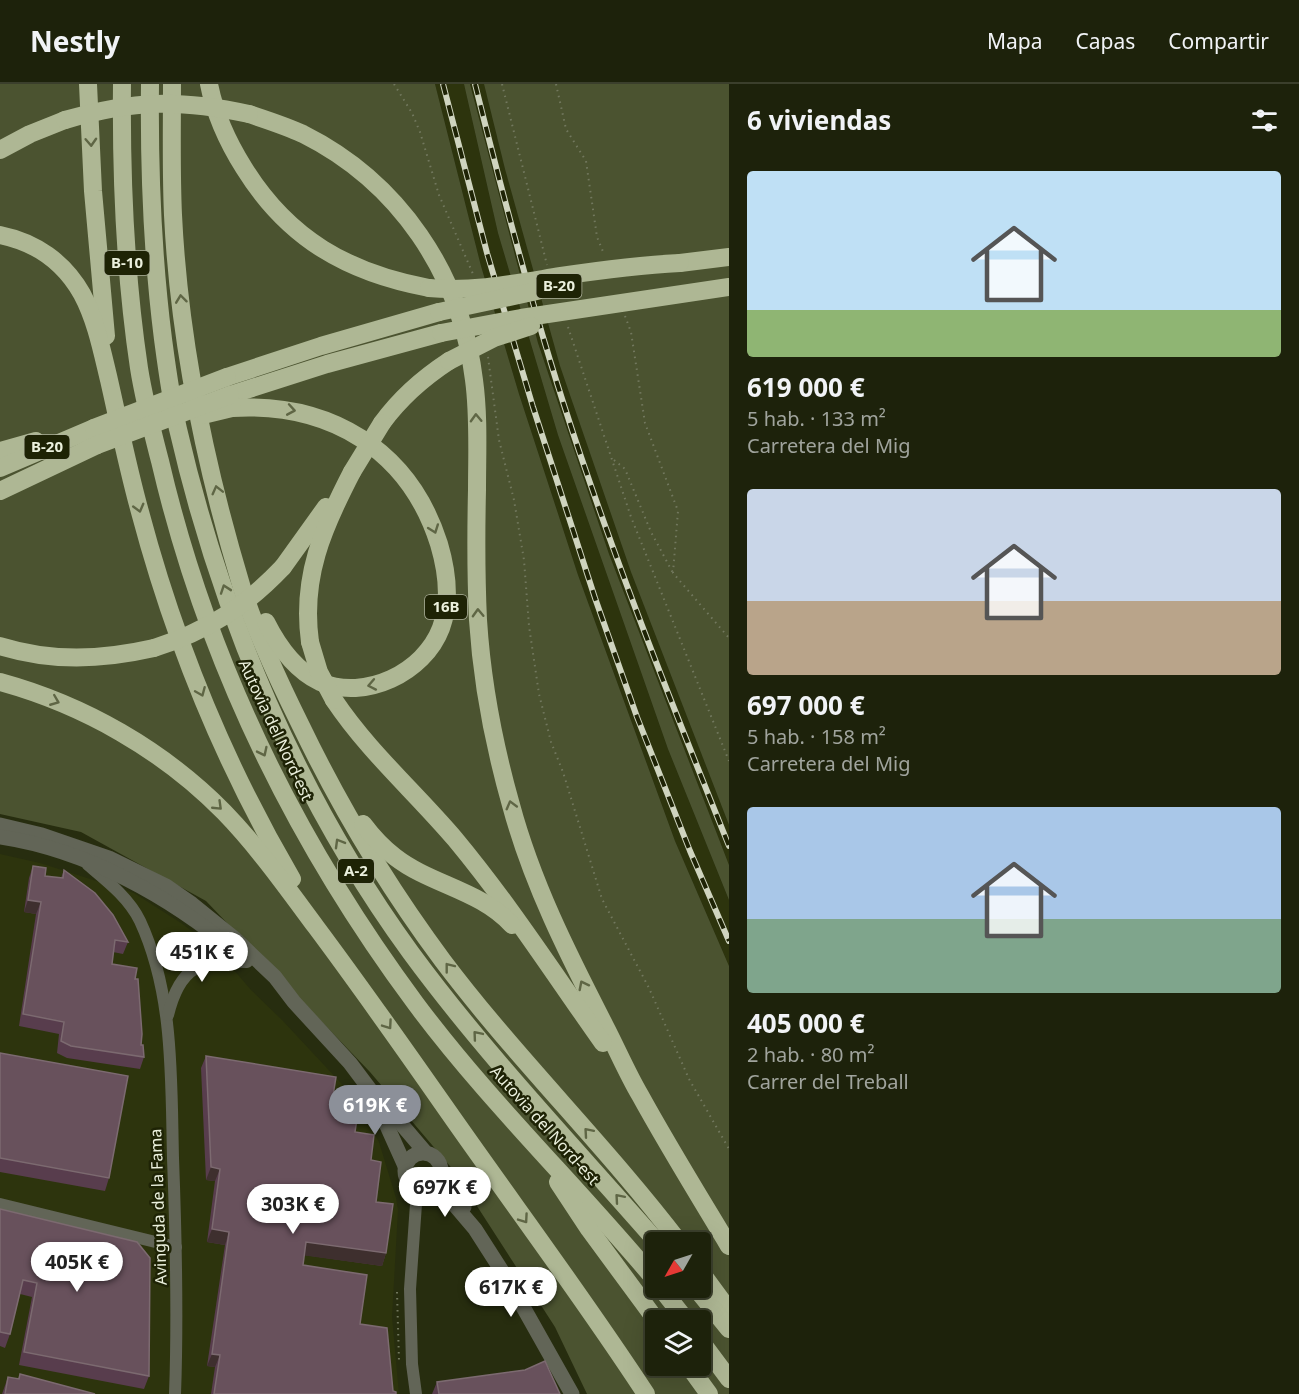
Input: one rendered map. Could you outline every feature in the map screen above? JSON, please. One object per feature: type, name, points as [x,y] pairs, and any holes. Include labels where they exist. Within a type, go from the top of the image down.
[{"type":"highway","points":[[88,84],[93,191],[106,337],[100,441]]},
{"type":"highway","name":"Autovia del Nord-est","points":[[122,84],[121,155],[125,234],[139,368],[171,512],[213,638],[233,689],[283,794],[336,888],[415,1002],[487,1091],[645,1268]]},
{"type":"highway","name":"Autovia del Nord-est","points":[[150,84],[151,221],[160,310],[177,428],[217,565],[258,678],[279,728],[306,782],[355,869],[386,917],[444,995],[500,1063],[648,1232]]},
{"type":"highway","points":[[172,84],[173,217],[180,296],[190,366],[205,442],[243,589],[270,659],[338,798],[387,880],[444,962],[504,1036],[624,1173],[671,1232]]},
{"type":"highway","points":[[209,84],[220,127],[256,187],[287,222],[312,243],[351,265],[395,281],[429,288],[465,289],[638,265],[680,263]]},
{"type":"highway","points":[[0,150],[30,134],[65,120],[124,106],[156,103],[218,107],[249,114],[303,134],[347,161],[389,197],[420,234],[439,264],[465,331],[474,382],[477,440],[478,621],[488,709],[519,833],[548,912],[565,949],[639,1094],[729,1246]]},
{"type":"highway","points":[[0,235],[20,240],[42,250],[66,272],[82,295],[99,339],[100,441],[136,501],[165,600],[183,650],[221,738],[278,855],[354,977]]},
{"type":"highway","name":"B-20","points":[[0,491],[100,441],[321,346],[439,312],[618,273],[729,257]]},
{"type":"highway","name":"B-20","points":[[231,385],[327,364],[441,333],[616,308],[729,286]]},
{"type":"highway","points":[[0,646],[21,652],[75,659],[124,655],[154,648],[193,634],[232,613],[267,584],[283,567],[316,523],[396,404],[430,373],[494,338],[616,308]]},
{"type":"highway","name":"16B","points":[[100,441],[202,415],[231,385],[273,407],[319,417],[338,425],[361,438],[393,464],[407,480],[424,507],[442,554],[446,572],[446,612],[440,630],[433,644],[411,668],[385,682],[354,688],[337,687],[321,682],[304,673],[282,650],[264,618],[232,547]]},
{"type":"highway","points":[[0,451],[35,441],[100,441]]},
{"type":"highway","name":"B-20","points":[[0,468],[100,441]]},
{"type":"highway","points":[[350,471],[313,564],[308,595],[310,642],[322,679],[334,700],[359,733],[488,880],[639,1094]]},
{"type":"highway","points":[[0,682],[51,699],[89,716],[144,747],[209,797],[242,832],[354,977],[648,1394]]},
{"type":"highway","points":[[315,755],[351,809],[380,845],[414,869],[470,894],[498,912],[558,978]]},
{"type":"highway","points":[[532,1140],[589,1230],[649,1310]]},
{"type":"highway","points":[[711,1286],[729,1310]]},
{"type":"highway","points":[[669,1298],[678,1310]]},
{"type":"highway","points":[[704,1298],[729,1329]]},
{"type":"highway","points":[[711,1355],[729,1379]]},
{"type":"highway","points":[[696,1376],[709,1394]]},
{"type":"street","points":[[0,825],[77,846],[109,858],[166,886],[234,938],[275,977],[374,1095],[386,1105],[426,1153],[437,1159],[441,1170],[542,1338],[572,1394]]},
{"type":"street","points":[[0,837],[33,844],[82,861],[156,896],[198,923],[294,1002]]},
{"type":"street","name":"Avinguda de la Fama","points":[[82,861],[109,882],[138,919],[155,963],[166,1019],[171,1078],[178,1316],[175,1394]]},
{"type":"street","points":[[166,1019],[178,987],[187,975],[198,967],[221,961],[248,962]]},
{"type":"street","points":[[374,1095],[405,1166],[406,1178],[409,1182],[418,1188],[427,1188],[452,1202],[475,1228]]},
{"type":"street","points":[[405,1166],[413,1155],[426,1153]]},
{"type":"street","points":[[417,1394],[412,1364],[410,1289],[416,1204],[427,1188],[440,1179],[441,1170]]},
{"type":"street","points":[[0,1204],[176,1247]]},
{"type":"path","points":[[502,84],[550,272]]},
{"type":"path","points":[[556,84],[566,129],[586,161],[597,237],[605,258]]},
{"type":"path","points":[[616,308],[631,332],[645,423],[678,511],[673,573]]},
{"type":"path","points":[[568,327],[631,517],[729,761]]},
{"type":"path","points":[[612,458],[625,469],[651,532],[673,573],[723,634],[729,638]]},
{"type":"path","points":[[529,626],[539,694],[602,899],[649,988],[689,1079],[729,1149]]},
{"type":"shaded area","points":[[0,84],[435,84],[481,266],[519,394],[578,575],[675,841],[729,966],[729,1394],[587,1394],[555,1327],[455,1172],[370,1072],[206,901],[81,832],[0,814]]},
{"type":"shaded area","points":[[435,84],[464,84],[498,233],[558,435],[668,749],[729,900],[729,966],[675,841],[578,575],[519,394],[481,266]]},
{"type":"shaded area","points":[[464,84],[470,84],[538,343],[609,554],[729,865],[729,900],[668,749],[558,435],[498,233]]},
{"type":"shaded area","points":[[470,84],[484,84],[505,169],[560,366],[631,572],[729,825],[729,865],[609,554],[538,343]]},
{"type":"shaded area","points":[[484,84],[729,84],[729,825],[631,572],[560,366],[505,169]]},
{"type":"shaded area","points":[[0,854],[40,863],[134,893],[181,923],[216,949],[251,990],[353,1096],[379,1142],[398,1210],[392,1317],[399,1394],[0,1394]]},
{"type":"building","points":[[33,866],[46,868],[45,876],[63,878],[64,870],[95,893],[113,915],[128,942],[115,940],[112,964],[137,968],[135,979],[138,979],[141,1045],[143,1045],[144,1057],[71,1046],[61,1041],[64,1022],[23,1014],[41,902],[28,900]]},
{"type":"building","points":[[0,1053],[128,1076],[109,1178],[0,1158]]},
{"type":"building","points":[[206,1056],[336,1077],[332,1102],[359,1106],[355,1132],[374,1135],[371,1160],[381,1162],[376,1202],[393,1204],[386,1253],[306,1242],[303,1265],[367,1275],[360,1324],[387,1328],[393,1391],[396,1394],[214,1394],[220,1355],[212,1354],[229,1232],[212,1229],[220,1169],[211,1167]]},
{"type":"building","points":[[0,1209],[137,1242],[150,1258],[149,1376],[24,1352],[37,1283],[23,1280],[10,1334],[0,1332]]},
{"type":"building","points":[[545,1361],[560,1394],[439,1394],[437,1382],[525,1370]]},
{"type":"building","points":[[20,1374],[95,1394],[5,1394],[8,1377],[19,1379]]},
{"type":"railway","points":[[443,84],[487,253],[533,407],[595,598],[637,717],[690,851],[729,941]]},
{"type":"railway","points":[[475,84],[527,282],[556,380],[604,524],[729,846]]}]
